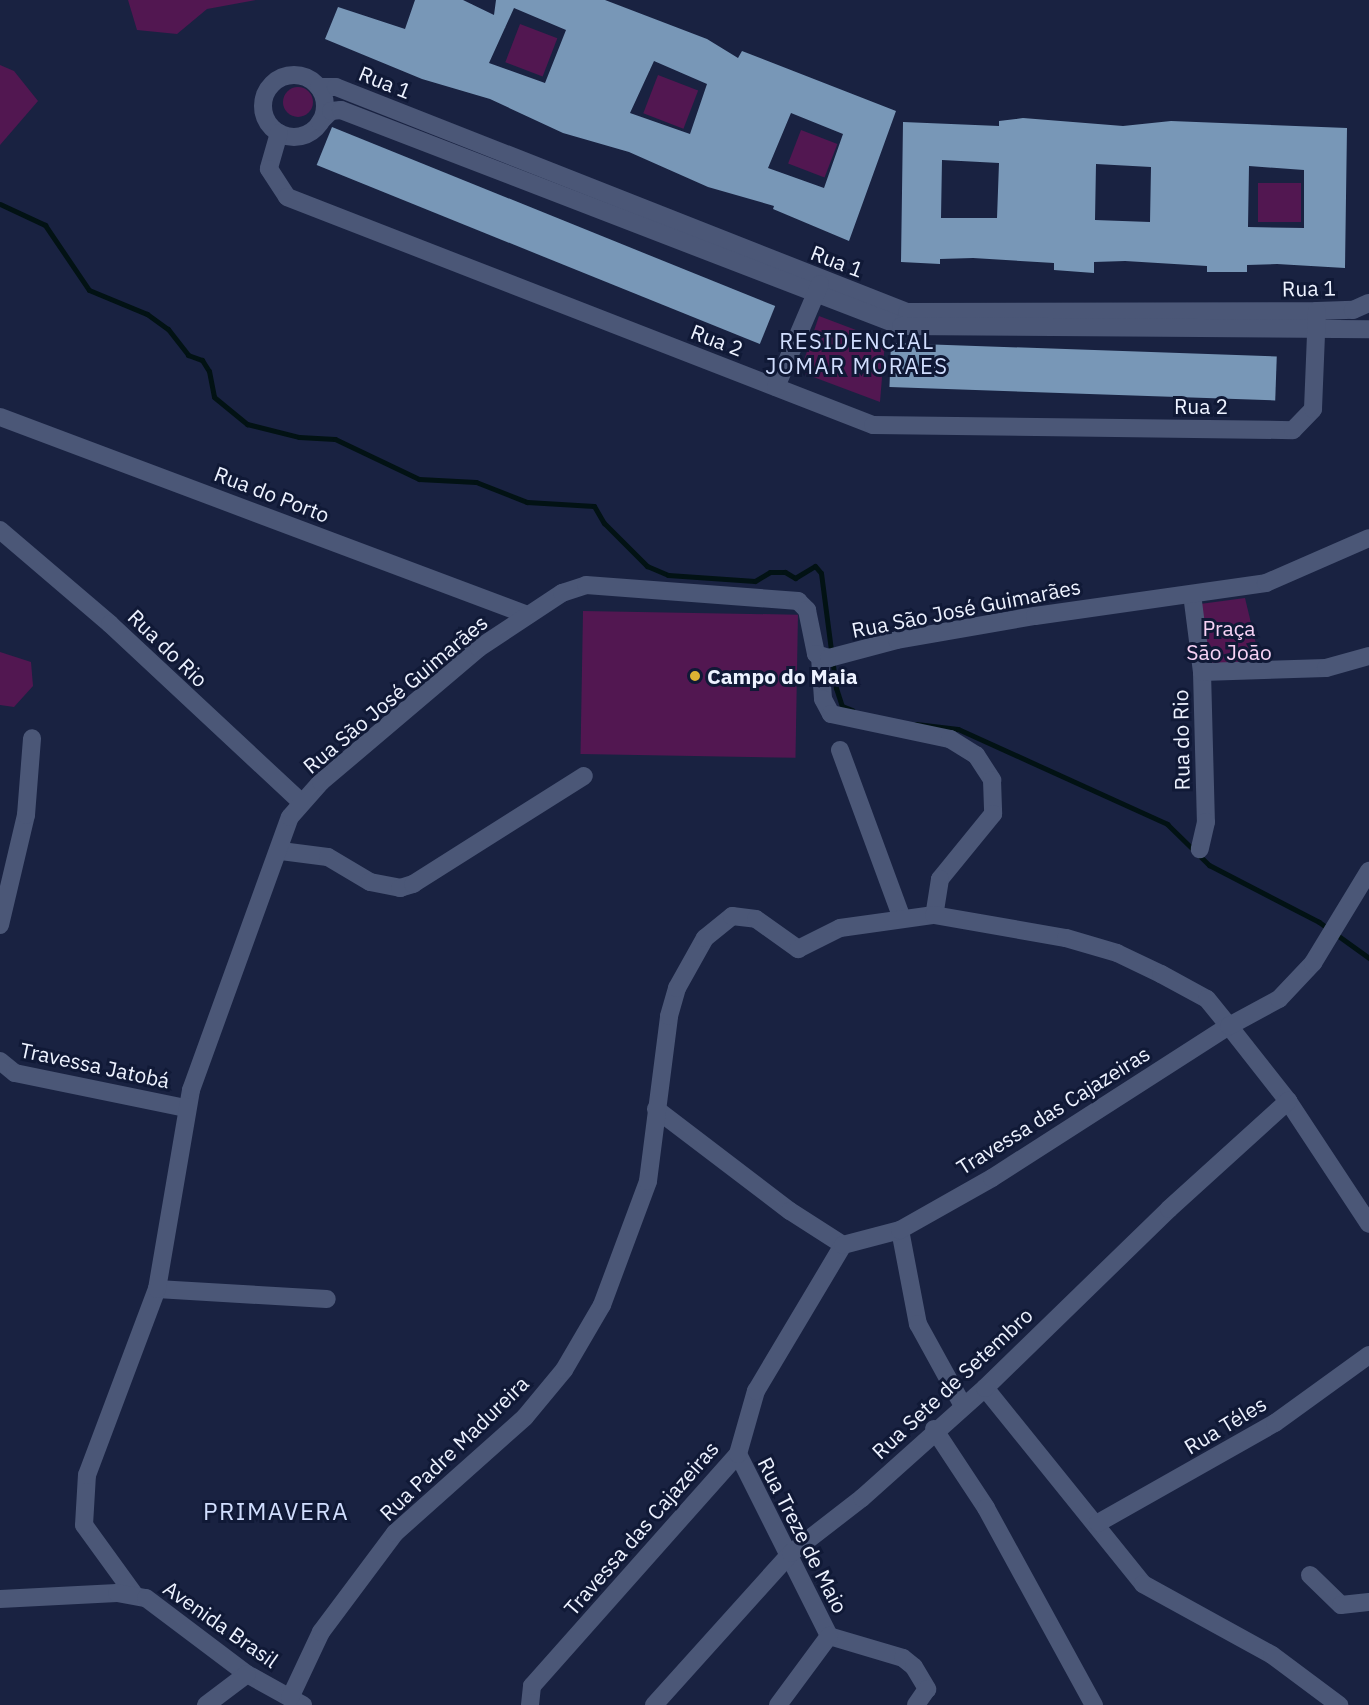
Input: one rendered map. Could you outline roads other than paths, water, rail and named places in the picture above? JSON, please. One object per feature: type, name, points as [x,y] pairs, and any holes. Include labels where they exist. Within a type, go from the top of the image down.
[{"type":"street","name":"Rua 1","points":[[1369,303],[1353,310],[1317,311],[917,313],[819,286],[341,110],[331,111],[307,134],[279,133],[263,111],[270,86],[294,74],[319,87],[336,87],[819,286],[908,327],[1317,332],[1369,329]]},
{"type":"street","points":[[319,87],[325,105],[320,122]]},
{"type":"street","name":"Rua 2","points":[[279,133],[269,169],[287,196],[848,417],[895,427],[1293,430],[1313,409],[1317,311]]},
{"type":"street","points":[[776,387],[819,286]]},
{"type":"street","name":"Rua do Porto","points":[[0,417],[528,615]]},
{"type":"street","name":"Rua do Rio","points":[[0,530],[110,624],[302,803]]},
{"type":"street","name":"Rua São José Guimarães","points":[[134,1594],[81,1515],[87,1475],[157,1289],[185,1108],[281,850],[290,817],[302,803],[479,648],[528,615],[586,585],[794,600],[807,610],[830,657],[966,628],[1266,583],[1369,538]]},
{"type":"street","name":"Rua do Rio","points":[[1192,594],[1202,672],[1206,822],[1200,849]]},
{"type":"street","points":[[1202,672],[1326,668],[1369,656]]},
{"type":"street","points":[[830,657],[824,699],[831,714],[950,739],[976,755],[992,780],[993,814],[940,879],[934,915]]},
{"type":"street","points":[[0,925],[26,815],[32,738]]},
{"type":"street","points":[[840,750],[901,916]]},
{"type":"street","points":[[281,850],[328,857],[370,882],[400,888],[413,884],[584,776]]},
{"type":"street","name":"Travessa das Cajazeiras","points":[[530,1705],[532,1686],[738,1454],[756,1391],[843,1245],[900,1230],[992,1178],[1229,1026],[1296,986],[1340,922],[1369,871]]},
{"type":"street","name":"Rua Padre Madureira","points":[[297,1701],[321,1632],[395,1533],[525,1417],[564,1370],[602,1305],[630,1239],[648,1181],[656,1109],[677,988],[719,923],[742,915],[756,919],[798,949],[828,932],[901,916],[934,915],[1066,938],[1117,953],[1207,999],[1288,1101],[1369,1224]]},
{"type":"street","name":"Travessa Jatobá","points":[[0,1060],[15,1073],[185,1108]]},
{"type":"street","name":"Rua Sete de Setembro","points":[[654,1705],[791,1553],[862,1498],[934,1429],[985,1388],[1168,1209],[1288,1101]]},
{"type":"street","points":[[656,1109],[790,1210],[843,1245]]},
{"type":"street","points":[[900,1230],[918,1324],[963,1406]]},
{"type":"street","points":[[157,1289],[327,1299]]},
{"type":"street","name":"Rua Téles","points":[[1098,1523],[1275,1422],[1369,1355]]},
{"type":"street","points":[[985,1388],[1098,1523],[1143,1584],[1272,1655],[1339,1705]]},
{"type":"street","points":[[934,1429],[986,1508],[1094,1705]]},
{"type":"street","name":"Rua Treze de Maio","points":[[738,1454],[791,1553],[829,1636],[903,1658],[924,1677],[927,1689],[919,1702]]},
{"type":"street","points":[[1310,1575],[1341,1605],[1369,1602]]},
{"type":"street","name":"Avenida Brasil","points":[[0,1599],[134,1594],[168,1612],[247,1674],[297,1701]]},
{"type":"street","name":"Rua Treze de Maio","points":[[778,1705],[829,1636]]},
{"type":"street","points":[[206,1705],[247,1674]]},
{"type":"waterway","points":[[0,204],[45,225],[89,290],[147,314],[168,329],[188,355],[202,360],[209,371],[214,397],[247,424],[299,437],[335,439],[419,479],[476,482],[527,502],[594,506],[604,523],[647,566],[668,575],[755,581],[770,572],[785,572],[795,578],[815,566],[821,573],[836,688],[842,706],[852,710]]},
{"type":"waterway","points":[[916,724],[958,729],[1167,824],[1209,865],[1319,922],[1369,958]]},
{"type":"place","name":"Campo do Maia","points":[[695,676]]},
{"type":"district","name":"RESIDENCIAL JOMAR MORAES","points":[[857,352]]},
{"type":"district","name":"PRIMAVERA","points":[[276,1512]]},
{"type":"park label","name":"Praça São João","points":[[1229,640]]}]
